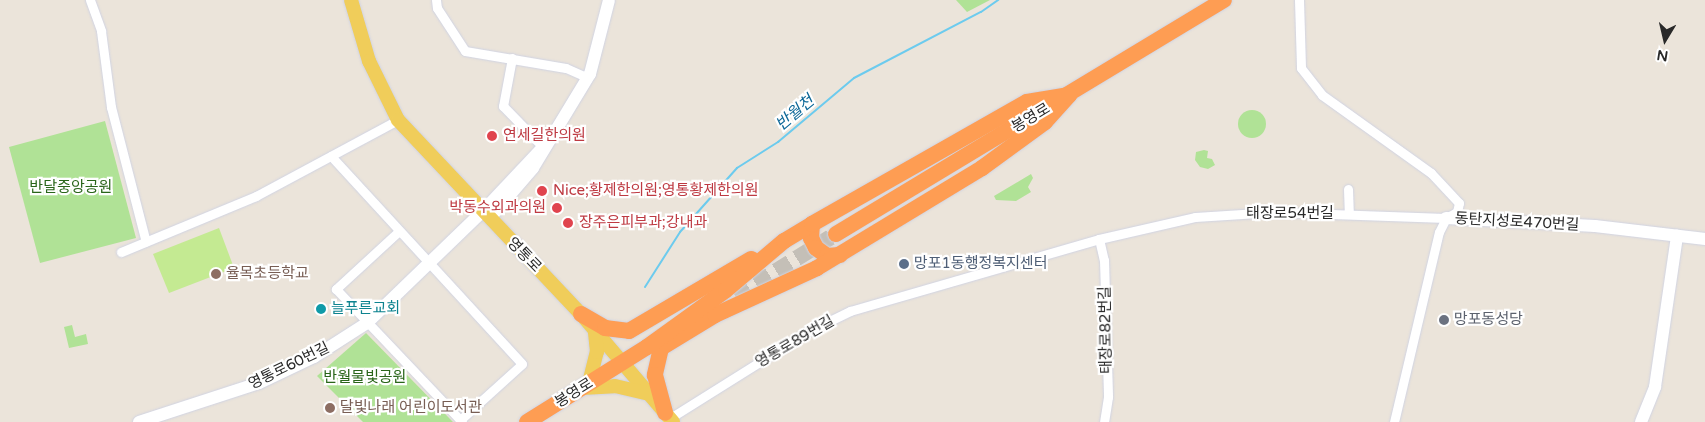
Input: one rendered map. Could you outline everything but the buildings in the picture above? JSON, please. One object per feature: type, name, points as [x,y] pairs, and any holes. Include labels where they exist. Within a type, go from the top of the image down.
[{"type":"highway","name":"봉영로","points":[[836,234],[1069,96],[1224,0]]},
{"type":"highway","points":[[581,314],[605,328],[629,332],[812,224],[917,168],[1027,102],[1069,96]]},
{"type":"highway","points":[[812,224],[812,243],[821,254],[834,258],[982,168],[1045,122],[1069,96]]},
{"type":"highway","name":"봉영로","points":[[527,422],[620,363],[726,290],[784,242]]},
{"type":"highway","points":[[620,363],[643,360],[715,315],[846,251]]},
{"type":"highway","points":[[661,348],[655,375],[668,419]]},
{"type":"main road","name":"영통로","points":[[351,0],[370,61],[398,120],[581,314],[620,363],[650,394],[668,419]]},
{"type":"main road","points":[[595,331],[597,352],[585,386],[615,386],[650,394]]},
{"type":"street","points":[[90,0],[101,31],[111,107],[146,242]]},
{"type":"street","points":[[436,0],[437,8],[465,51],[566,68],[588,78]]},
{"type":"street","points":[[486,215],[543,147],[588,78],[609,0]]},
{"type":"street","name":"동탄지성로470번길","points":[[1299,0],[1301,68],[1322,94],[1430,173],[1459,203],[1456,212],[1446,218]]},
{"type":"street","points":[[512,58],[503,106],[543,147]]},
{"type":"street","points":[[121,252],[256,196],[398,120]]},
{"type":"street","points":[[486,215],[506,199],[533,168],[543,147]]},
{"type":"street","points":[[331,156],[522,364],[461,421],[336,289],[399,231]]},
{"type":"street","points":[[1348,189],[1349,214]]},
{"type":"street","points":[[506,199],[500,220],[522,253]]},
{"type":"street","name":"태장로54번길","points":[[932,287],[1099,239],[1194,217],[1274,212],[1446,218]]},
{"type":"street","name":"영통로60번길","points":[[139,422],[259,383],[314,358],[367,323],[429,263],[486,215]]},
{"type":"street","points":[[1394,422],[1439,232],[1446,218]]},
{"type":"street","name":"동탄지성로470번길","points":[[1446,218],[1595,226],[1705,239]]},
{"type":"street","points":[[1641,422],[1655,387],[1677,236]]},
{"type":"street","name":"태장로82번길","points":[[1099,239],[1104,260],[1108,397],[1104,422]]},
{"type":"street","name":"영통로89번길","points":[[668,419],[809,330],[850,311],[932,287]]},
{"type":"green space","points":[[956,0],[990,0],[967,12]]},
{"type":"green space","points":[[1252,110],[1262,114],[1266,124],[1262,134],[1252,138],[1242,134],[1238,124],[1242,114]]},
{"type":"green space","name":"반달중앙공원","points":[[105,121],[136,238],[40,263],[9,147]]},
{"type":"green space","points":[[1208,151],[1207,158],[1212,159],[1215,165],[1208,169],[1200,167],[1195,160],[1196,152]]},
{"type":"green space","points":[[1031,174],[1033,178],[1028,187],[1031,192],[1016,201],[996,200],[994,196]]},
{"type":"green space","points":[[219,228],[234,268],[169,293],[153,254]]},
{"type":"green space","points":[[72,325],[75,337],[86,334],[88,344],[69,348],[64,327]]},
{"type":"green space","name":"반월물빛공원","points":[[366,333],[453,422],[363,422],[317,376]]},
{"type":"waterway","name":"반월천","points":[[645,287],[680,232],[737,168],[778,142],[854,78],[981,12],[998,0]]},
{"type":"tunnel","points":[[715,309],[836,234]]},
{"type":"place","name":"연세길한의원","points":[[492,136]]},
{"type":"place","name":"Nice;황제한의원;영통황제한의원","points":[[542,191]]},
{"type":"place","name":"박동수외과의원","points":[[557,208]]},
{"type":"place","name":"장주은피부과;강내과","points":[[568,223]]},
{"type":"place","name":"망포1동행정복지센터","points":[[904,264]]},
{"type":"place","name":"율목초등학교","points":[[216,274]]},
{"type":"place","name":"늘푸른교회","points":[[321,309]]},
{"type":"place","name":"망포동성당","points":[[1444,320]]},
{"type":"place","name":"달빛나래 어린이도서관","points":[[330,408]]}]
